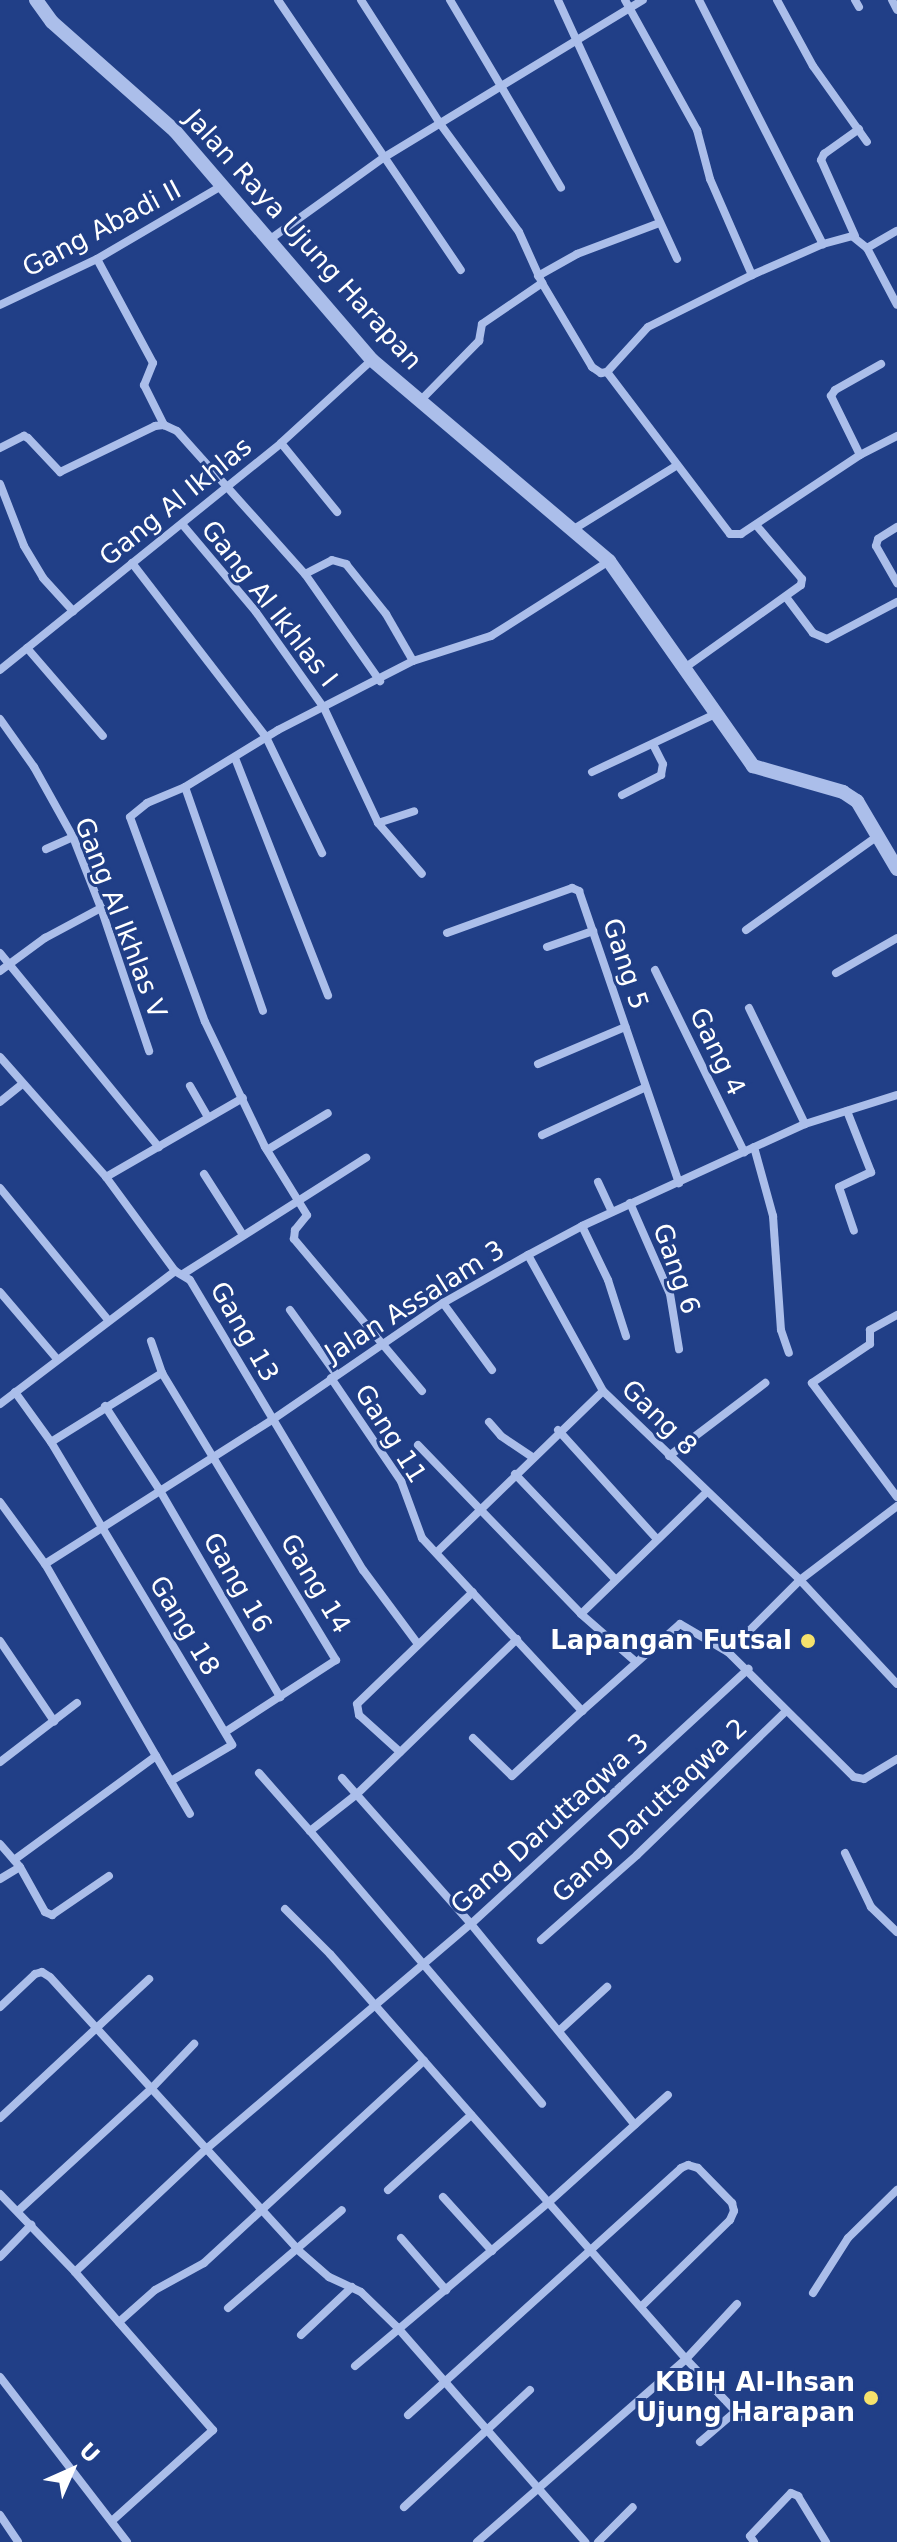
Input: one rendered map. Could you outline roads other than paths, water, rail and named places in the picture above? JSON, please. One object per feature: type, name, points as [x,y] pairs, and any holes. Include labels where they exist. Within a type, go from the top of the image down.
[{"type":"street","name":"Jalan Raya Ujung Harapan","points":[[36,0],[52,22],[175,131],[372,360],[609,561],[753,766],[843,792],[857,801],[880,835],[897,869]]},
{"type":"street","points":[[278,0],[461,270]]},
{"type":"street","points":[[361,0],[441,125],[519,232],[540,280],[592,367],[601,373],[607,372],[648,327],[752,275],[823,244],[855,236]]},
{"type":"street","points":[[450,0],[561,188]]},
{"type":"street","points":[[558,0],[677,259]]},
{"type":"street","points":[[269,240],[383,158],[502,88],[627,4],[643,0]]},
{"type":"street","points":[[699,0],[823,244]]},
{"type":"street","points":[[777,0],[813,66],[867,142]]},
{"type":"street","points":[[892,0],[897,10]]},
{"type":"street","points":[[627,4],[697,130],[710,179],[752,275]]},
{"type":"street","points":[[859,129],[824,154],[821,160],[855,236],[867,248],[897,305]]},
{"type":"street","name":"Gang Abadi II","points":[[0,305],[97,259],[223,185]]},
{"type":"street","points":[[418,402],[479,341],[482,324],[540,280],[577,254],[659,223]]},
{"type":"street","points":[[867,248],[897,231]]},
{"type":"street","points":[[97,259],[153,363],[144,385],[164,425],[177,431],[305,574],[380,681]]},
{"type":"street","name":"Gang Al Ikhlas","points":[[0,670],[281,443],[372,360]]},
{"type":"street","points":[[860,455],[831,396],[835,390],[881,364]]},
{"type":"street","points":[[607,372],[676,466],[730,534],[736,536],[860,455],[897,436]]},
{"type":"street","points":[[0,448],[24,436],[60,472],[164,425]]},
{"type":"street","points":[[281,443],[337,512]]},
{"type":"street","points":[[574,529],[676,466]]},
{"type":"street","points":[[0,484],[24,546],[43,578],[73,611]]},
{"type":"street","name":"Gang Al Ikhlas I","points":[[182,524],[256,612],[324,708],[378,823],[422,874]]},
{"type":"street","points":[[686,667],[801,585],[802,579],[756,525]]},
{"type":"street","points":[[897,527],[878,539],[876,546],[897,583]]},
{"type":"street","points":[[305,574],[332,560],[346,564],[386,614],[413,661]]},
{"type":"street","points":[[422,1391],[294,1239],[295,1230],[307,1219],[267,1150],[205,1022],[131,814],[147,803],[185,787],[266,737],[380,681],[413,661],[491,636],[609,561]]},
{"type":"street","points":[[132,563],[266,737],[322,853]]},
{"type":"street","points":[[786,597],[813,633],[827,639],[897,602]]},
{"type":"street","points":[[27,648],[103,736]]},
{"type":"street","points":[[592,772],[715,714]]},
{"type":"street","name":"Gang Al Ikhlas V","points":[[0,719],[34,767],[73,837],[101,908],[149,1051]]},
{"type":"street","points":[[622,795],[661,775],[663,764],[653,744]]},
{"type":"street","points":[[235,758],[328,995]]},
{"type":"street","points":[[185,787],[263,1011]]},
{"type":"street","points":[[378,823],[414,811]]},
{"type":"street","points":[[746,930],[880,835]]},
{"type":"street","points":[[46,849],[73,837]]},
{"type":"street","name":"Gang 5","points":[[447,933],[572,888],[579,891],[679,1183]]},
{"type":"street","points":[[0,971],[9,962],[101,908]]},
{"type":"street","points":[[547,947],[593,931]]},
{"type":"street","points":[[836,973],[897,938]]},
{"type":"street","points":[[0,953],[159,1147]]},
{"type":"street","name":"Gang 4","points":[[655,970],[744,1152]]},
{"type":"street","points":[[749,1008],[805,1124]]},
{"type":"street","points":[[538,1064],[625,1027]]},
{"type":"street","name":"Gang 13","points":[[0,1057],[106,1177],[179,1272],[369,1580],[418,1644]]},
{"type":"street","points":[[0,1102],[22,1084]]},
{"type":"street","points":[[190,1086],[208,1117]]},
{"type":"street","points":[[542,1135],[644,1088]]},
{"type":"street","name":"Jalan Assalam 3","points":[[45,1564],[272,1420],[443,1303],[528,1255],[630,1203],[805,1124],[897,1095]]},
{"type":"street","points":[[106,1177],[243,1098]]},
{"type":"street","points":[[847,1111],[871,1172],[839,1187],[854,1231]]},
{"type":"street","points":[[267,1150],[328,1113]]},
{"type":"street","points":[[754,1147],[770,1198],[780,1285],[782,1339],[789,1353]]},
{"type":"street","points":[[0,1404],[108,1320],[179,1272],[366,1158]]},
{"type":"street","points":[[204,1174],[243,1235]]},
{"type":"street","points":[[598,1182],[612,1212]]},
{"type":"street","points":[[0,1188],[108,1320]]},
{"type":"street","name":"Gang 6","points":[[630,1203],[670,1294],[679,1349]]},
{"type":"street","points":[[582,1226],[608,1280],[626,1336]]},
{"type":"street","name":"Gang 8","points":[[528,1255],[603,1391],[800,1580],[897,1684]]},
{"type":"street","points":[[0,1292],[57,1359]]},
{"type":"street","points":[[443,1303],[492,1370]]},
{"type":"street","name":"Gang 11","points":[[290,1310],[401,1481],[418,1532],[582,1711]]},
{"type":"street","points":[[897,1316],[870,1330],[870,1344],[812,1383],[897,1497]]},
{"type":"street","points":[[151,1341],[162,1373],[214,1457]]},
{"type":"street","points":[[51,1442],[162,1373]]},
{"type":"street","points":[[669,1456],[765,1383]]},
{"type":"street","points":[[437,1552],[558,1430],[603,1391]]},
{"type":"street","name":"Gang 18","points":[[15,1392],[51,1442],[232,1745],[171,1781]]},
{"type":"street","name":"Gang 16","points":[[105,1406],[159,1489],[280,1697]]},
{"type":"street","points":[[489,1422],[501,1436],[532,1457]]},
{"type":"street","points":[[558,1430],[656,1538]]},
{"type":"street","points":[[418,1445],[581,1614],[636,1662]]},
{"type":"street","name":"Gang 14","points":[[214,1457],[336,1660],[225,1732]]},
{"type":"street","points":[[515,1474],[615,1579]]},
{"type":"street","points":[[581,1614],[656,1538],[707,1492]]},
{"type":"street","points":[[0,1502],[45,1564],[190,1814]]},
{"type":"street","points":[[728,1652],[800,1580],[897,1506]]},
{"type":"street","points":[[0,1521],[8,1515]]},
{"type":"street","points":[[400,1752],[356,1708],[473,1592]]},
{"type":"street","points":[[473,1738],[512,1776],[680,1624],[728,1652],[748,1669],[786,1711],[859,1780],[897,1759]]},
{"type":"street","points":[[310,1831],[357,1794],[517,1639]]},
{"type":"street","points":[[0,1641],[54,1721]]},
{"type":"street","name":"Gang Daruttaqwa 3","points":[[75,2272],[205,2150],[471,1924],[748,1669]]},
{"type":"street","points":[[0,1749],[3,1760],[77,1703]]},
{"type":"street","name":"Gang Daruttaqwa 2","points":[[541,1940],[637,1855],[786,1711]]},
{"type":"street","points":[[0,1879],[156,1756]]},
{"type":"street","points":[[259,1773],[542,2104]]},
{"type":"street","points":[[342,1778],[471,1924],[635,2125]]},
{"type":"street","points":[[0,1844],[17,1863],[45,1912],[52,1915],[109,1876]]},
{"type":"street","points":[[845,1853],[871,1907],[897,1932]]},
{"type":"street","points":[[285,1909],[375,2005],[593,2249],[686,2359],[739,2414],[700,2442]]},
{"type":"street","points":[[0,2007],[35,1974],[42,1972],[205,2150],[265,2210],[298,2250],[329,2277],[352,2287],[397,2327],[585,2542]]},
{"type":"street","points":[[0,2118],[149,1979]]},
{"type":"street","points":[[560,2030],[607,1987]]},
{"type":"street","points":[[18,2211],[150,2090],[194,2044]]},
{"type":"street","points":[[119,2322],[155,2290],[204,2263],[424,2061]]},
{"type":"street","points":[[355,2366],[397,2327],[446,2290],[549,2202],[668,2095]]},
{"type":"street","points":[[388,2190],[471,2115]]},
{"type":"street","points":[[408,2415],[688,2165],[698,2168],[732,2203],[734,2211],[730,2220],[641,2307]]},
{"type":"street","points":[[813,2293],[848,2238],[897,2190]]},
{"type":"street","points":[[0,2194],[75,2272],[213,2430],[112,2521]]},
{"type":"street","points":[[443,2197],[492,2251]]},
{"type":"street","points":[[228,2308],[342,2210]]},
{"type":"street","points":[[0,2257],[31,2225]]},
{"type":"street","points":[[401,2238],[446,2290]]},
{"type":"street","points":[[301,2335],[352,2287]]},
{"type":"street","points":[[477,2542],[541,2490],[686,2359],[737,2304]]},
{"type":"street","points":[[0,2377],[127,2542]]},
{"type":"street","points":[[404,2507],[530,2390]]},
{"type":"street","points":[[739,2542],[752,2539],[791,2493],[798,2496],[826,2542]]},
{"type":"street","points":[[598,2542],[633,2507]]},
{"type":"street","points":[[0,2515],[18,2542]]},
{"type":"place","name":"Lapangan Futsal","points":[[808,1641]]},
{"type":"place","name":"KBIH Al-Ihsan Ujung Harapan","points":[[871,2398]]}]
